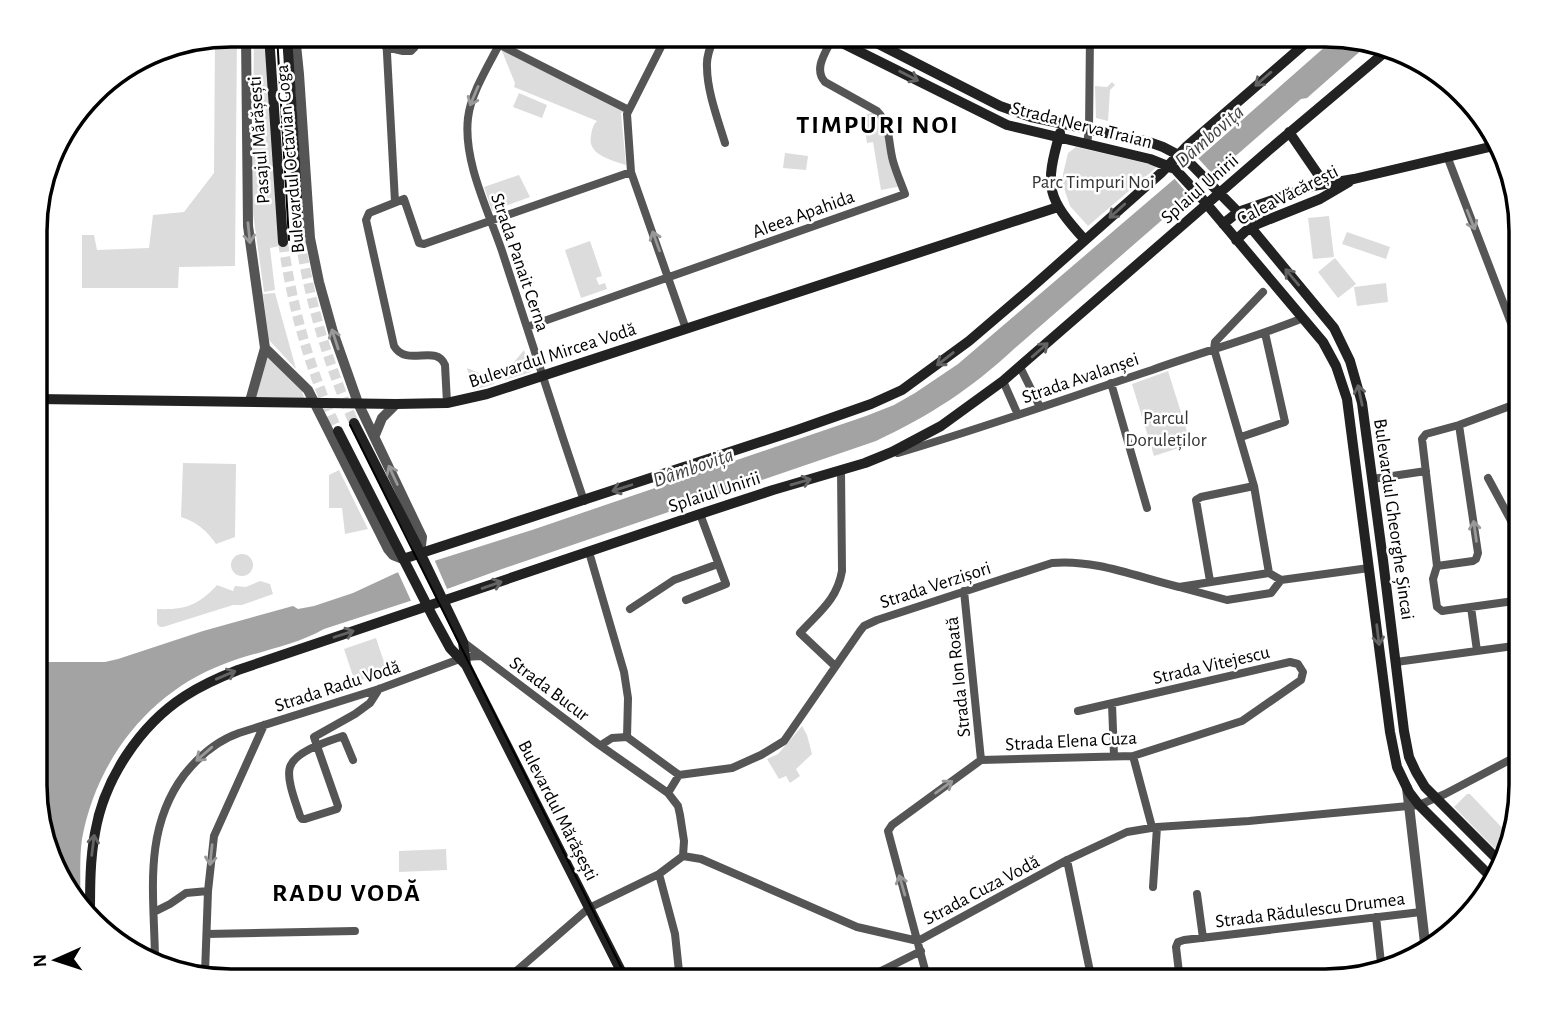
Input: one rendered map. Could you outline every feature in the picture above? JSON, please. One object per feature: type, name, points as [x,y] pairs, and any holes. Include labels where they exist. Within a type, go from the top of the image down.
[{"type":"main road","name":"Pasajul Mărășești","points":[[270,47],[283,242]]},
{"type":"main road","name":"Pasajul Mărășești","points":[[288,47],[300,239]]},
{"type":"main road","name":"Strada Nerva Traian","points":[[849,47],[1007,125],[1168,165],[1199,195]]},
{"type":"main road","name":"Strada Nerva Traian","points":[[884,47],[1000,106],[1031,117],[1149,142],[1179,154],[1191,162],[1211,184]]},
{"type":"main road","name":"Splaiul Unirii","points":[[405,563],[422,558],[442,547],[894,394],[979,333],[1301,47]]},
{"type":"main road","name":"Splaiul Unirii","points":[[90,903],[95,830],[116,775],[141,736],[162,713],[186,695],[228,674],[442,597],[865,463],[924,436],[962,412],[1020,367],[1289,132],[1380,56]]},
{"type":"main road","points":[[1063,123],[1052,166],[1053,194],[1058,207],[1085,240]]},
{"type":"main road","points":[[1289,132],[1324,183]]},
{"type":"main road","name":"Calea Văcărești","points":[[1223,224],[1238,212],[1324,183],[1354,179],[1488,147]]},
{"type":"main road","name":"Calea Văcărești","points":[[1236,240],[1251,227],[1320,199],[1354,179]]},
{"type":"main road","name":"Bulevardul Gheorghe Șincai","points":[[1211,184],[1251,227],[1334,328],[1350,361],[1359,390],[1373,479],[1409,757],[1420,780],[1435,799],[1494,856]]},
{"type":"main road","name":"Bulevardul Gheorghe Șincai","points":[[1199,195],[1320,337],[1336,366],[1344,388],[1352,431],[1397,767],[1414,806],[1486,873]]},
{"type":"main road","name":"Bulevardul Mircea Vodă","points":[[47,399],[447,404],[479,397],[1058,207]]},
{"type":"main road","points":[[354,423],[422,558]]},
{"type":"main road","points":[[338,431],[405,563]]},
{"type":"main road","name":"Bulevardul Mărășești","points":[[422,558],[463,642],[464,661]]},
{"type":"main road","name":"Bulevardul Mărășești","points":[[405,563],[450,648],[464,661],[618,969]]},
{"type":"street","name":"Bulevardul Octavian Goga","points":[[246,47],[248,226],[265,348]]},
{"type":"street","name":"Bulevardul Octavian Goga","points":[[296,47],[310,237],[319,282],[358,403],[422,537]]},
{"type":"street","points":[[395,202],[386,47],[411,51],[415,47]]},
{"type":"street","name":"Strada Panait Cerna","points":[[498,47],[473,96],[467,120],[469,158],[584,501]]},
{"type":"street","points":[[505,47],[629,110]]},
{"type":"street","points":[[661,47],[626,114],[631,172],[686,329]]},
{"type":"street","points":[[711,47],[706,68],[708,82],[725,143]]},
{"type":"street","name":"Aleea Apahida","points":[[527,327],[905,194],[892,159],[887,127],[882,116],[825,82],[820,76],[819,68],[826,47]]},
{"type":"street","points":[[1087,144],[1090,47]]},
{"type":"street","points":[[1447,156],[1508,315]]},
{"type":"street","points":[[447,404],[443,360],[437,356],[404,356],[394,346],[366,220],[369,213],[404,199],[421,244],[631,172]]},
{"type":"street","points":[[1263,292],[1215,342],[1214,349],[1254,486],[1269,573],[1281,580]]},
{"type":"street","name":"Strada Avalanșei","points":[[865,463],[960,435],[1303,318]]},
{"type":"street","points":[[1241,437],[1285,422],[1265,333]]},
{"type":"street","points":[[250,401],[265,348],[308,390],[387,550],[405,563]]},
{"type":"street","points":[[1020,367],[1040,407]]},
{"type":"street","points":[[1003,381],[1018,415]]},
{"type":"street","points":[[1111,383],[1147,508]]},
{"type":"street","points":[[374,435],[382,418],[396,404]]},
{"type":"street","points":[[1508,407],[1423,435],[1422,439],[1437,566],[1433,579],[1438,609],[1442,611],[1508,602]]},
{"type":"street","points":[[1437,566],[1474,561],[1478,553],[1459,425]]},
{"type":"street","points":[[835,666],[800,633],[834,597],[840,586],[841,470]]},
{"type":"street","points":[[1373,479],[1426,471]]},
{"type":"street","points":[[1489,478],[1508,514]]},
{"type":"street","points":[[1210,581],[1196,500],[1254,486]]},
{"type":"street","points":[[686,600],[726,584],[701,514]]},
{"type":"street","points":[[422,537],[422,558]]},
{"type":"street","points":[[422,537],[430,544],[442,547]]},
{"type":"street","points":[[589,552],[624,673],[628,698],[627,737]]},
{"type":"street","name":"Strada Verzișori","points":[[679,775],[732,768],[784,741],[860,631],[870,623],[1041,566],[1063,562],[1095,565],[1227,600],[1271,593],[1281,580],[1369,568]]},
{"type":"street","points":[[630,608],[674,580],[718,564]]},
{"type":"street","name":"Strada Verzișori","points":[[1179,587],[1269,573]]},
{"type":"street","name":"Strada Ion Roată","points":[[964,591],[981,760]]},
{"type":"street","points":[[1471,607],[1477,651]]},
{"type":"street","name":"Strada Bucur","points":[[463,642],[668,793]]},
{"type":"street","points":[[1396,662],[1508,647]]},
{"type":"street","name":"Strada Bucur","points":[[464,661],[480,656]]},
{"type":"street","name":"Strada Radu Vodă","points":[[205,967],[211,851],[216,828],[264,725],[464,661]]},
{"type":"street","name":"Strada Vitejescu","points":[[1078,711],[1290,662],[1300,666],[1303,672],[1301,680]]},
{"type":"street","name":"Strada Elena Cuza","points":[[918,941],[888,835],[889,828],[981,760],[1133,756],[1242,721],[1301,680]]},
{"type":"street","points":[[353,760],[342,736],[317,746],[296,758],[290,767],[290,781],[302,819],[337,809],[338,806],[317,746],[314,737],[370,703],[379,689]]},
{"type":"street","points":[[1112,704],[1114,757]]},
{"type":"street","points":[[155,952],[156,836],[172,793],[194,763],[214,745],[233,735],[264,725]]},
{"type":"street","points":[[519,969],[589,908],[659,874],[683,856],[684,841],[678,806],[668,793],[679,775],[627,737],[612,738],[601,746]]},
{"type":"street","points":[[1133,756],[1154,827],[1153,887]]},
{"type":"street","name":"Strada Cuza Vodă","points":[[683,856],[701,859],[857,927],[918,941],[1067,860],[1126,832],[1154,827],[1414,806],[1435,799],[1508,761]]},
{"type":"street","points":[[1414,806],[1424,939]]},
{"type":"street","points":[[1067,860],[1089,968]]},
{"type":"street","points":[[659,874],[676,934],[679,969]]},
{"type":"street","points":[[154,912],[186,894],[208,891]]},
{"type":"street","name":"Strada Rădulescu Drumea","points":[[1197,894],[1203,938]]},
{"type":"street","name":"Strada Rădulescu Drumea","points":[[1178,968],[1176,949],[1184,940],[1421,912]]},
{"type":"street","points":[[1376,917],[1381,959]]},
{"type":"street","points":[[207,934],[355,931]]},
{"type":"street","points":[[918,941],[925,968]]},
{"type":"street","points":[[886,968],[921,951]]},
{"type":"green space","points":[[237,47],[235,266],[179,267],[178,288],[82,288],[82,235],[94,235],[97,250],[149,248],[153,215],[184,212],[214,173],[215,48]]},
{"type":"green space","points":[[254,47],[267,47],[279,246],[270,248],[275,290],[264,292],[252,206]]},
{"type":"green space","points":[[500,47],[629,110],[621,113],[626,165],[602,156],[593,148],[591,134],[597,121],[514,87],[515,83]]},
{"type":"green space","points":[[1112,82],[1115,85],[1110,90],[1108,121],[1096,118],[1095,86],[1107,87]]},
{"type":"green space","points":[[519,93],[547,105],[542,118],[513,107]]},
{"type":"green space","points":[[877,111],[882,116],[902,186],[881,190],[873,142],[867,143],[863,116]]},
{"type":"green space","name":"Parc Timpuri Noi","points":[[1076,147],[1158,166],[1088,226],[1070,206],[1063,185],[1068,153]]},
{"type":"green space","points":[[785,153],[808,156],[806,170],[783,168]]},
{"type":"green space","points":[[519,175],[530,197],[492,211],[484,187]]},
{"type":"green space","points":[[1329,216],[1334,257],[1313,259],[1308,218]]},
{"type":"green space","points":[[1347,232],[1390,247],[1386,259],[1342,244]]},
{"type":"green space","points":[[590,241],[602,276],[596,278],[599,285],[605,283],[607,289],[581,298],[565,250]]},
{"type":"green space","points":[[1335,258],[1356,284],[1338,298],[1318,272]]},
{"type":"green space","points":[[1386,283],[1388,302],[1357,306],[1354,287]]},
{"type":"green space","points":[[275,293],[296,369],[269,340],[263,294]]},
{"type":"green space","points":[[524,350],[531,372],[505,380],[504,374]]},
{"type":"green space","points":[[268,354],[301,388],[304,398],[256,397]]},
{"type":"green space","points":[[467,368],[492,378],[494,384],[473,390]]},
{"type":"green space","name":"Parcul Doruleților","points":[[1168,371],[1191,444],[1154,456],[1132,384]]},
{"type":"green space","points":[[183,463],[236,464],[235,537],[216,544],[201,528],[181,517]]},
{"type":"green space","points":[[339,470],[368,529],[345,534],[342,508],[329,508],[329,475]]},
{"type":"green space","points":[[242,554],[252,561],[253,565],[246,575],[242,576],[232,569],[231,565],[238,555]]},
{"type":"green space","points":[[260,581],[270,584],[273,594],[163,627],[157,624],[157,609],[175,609],[190,605],[203,598],[217,585],[233,591],[235,586],[246,587]]},
{"type":"green space","points":[[376,638],[387,671],[355,682],[344,649]]},
{"type":"green space","points":[[802,726],[812,754],[796,769],[800,776],[790,783],[786,776],[779,779],[767,759],[778,754]]},
{"type":"green space","points":[[1470,794],[1503,829],[1496,850],[1454,807]]},
{"type":"green space","points":[[446,849],[447,870],[399,872],[399,851]]},
{"type":"shaded area","points":[[1325,47],[1360,51],[1307,98],[1301,99],[982,376],[915,421],[876,441],[324,629],[287,645],[224,664],[197,676],[172,692],[130,733],[113,757],[100,783],[89,810],[82,839],[80,890],[78,887],[57,844],[49,809],[47,662],[105,662],[293,606],[298,609],[314,606],[353,593],[396,573],[532,530],[894,405],[958,364]]},
{"type":"pier","points":[[1197,157],[1216,178],[1192,199],[1173,177]]},
{"type":"pier","points":[[434,559],[448,591],[412,603],[397,570]]},
{"type":"tunnel","points":[[300,239],[321,333],[354,423]]},
{"type":"tunnel","points":[[283,242],[291,291],[303,338],[338,431]]},
{"type":"tram line","points":[[278,47],[289,240]]},
{"type":"tram line","points":[[350,425],[622,969]]},
{"type":"district","name":"TIMPURI NOI","points":[[878,124]]},
{"type":"district","name":"RADU VODĂ","points":[[347,892]]},
{"type":"water label","name":"Dâmbovița","points":[[1209,136]]},
{"type":"water label","name":"Dâmbovița","points":[[693,467]]}]
